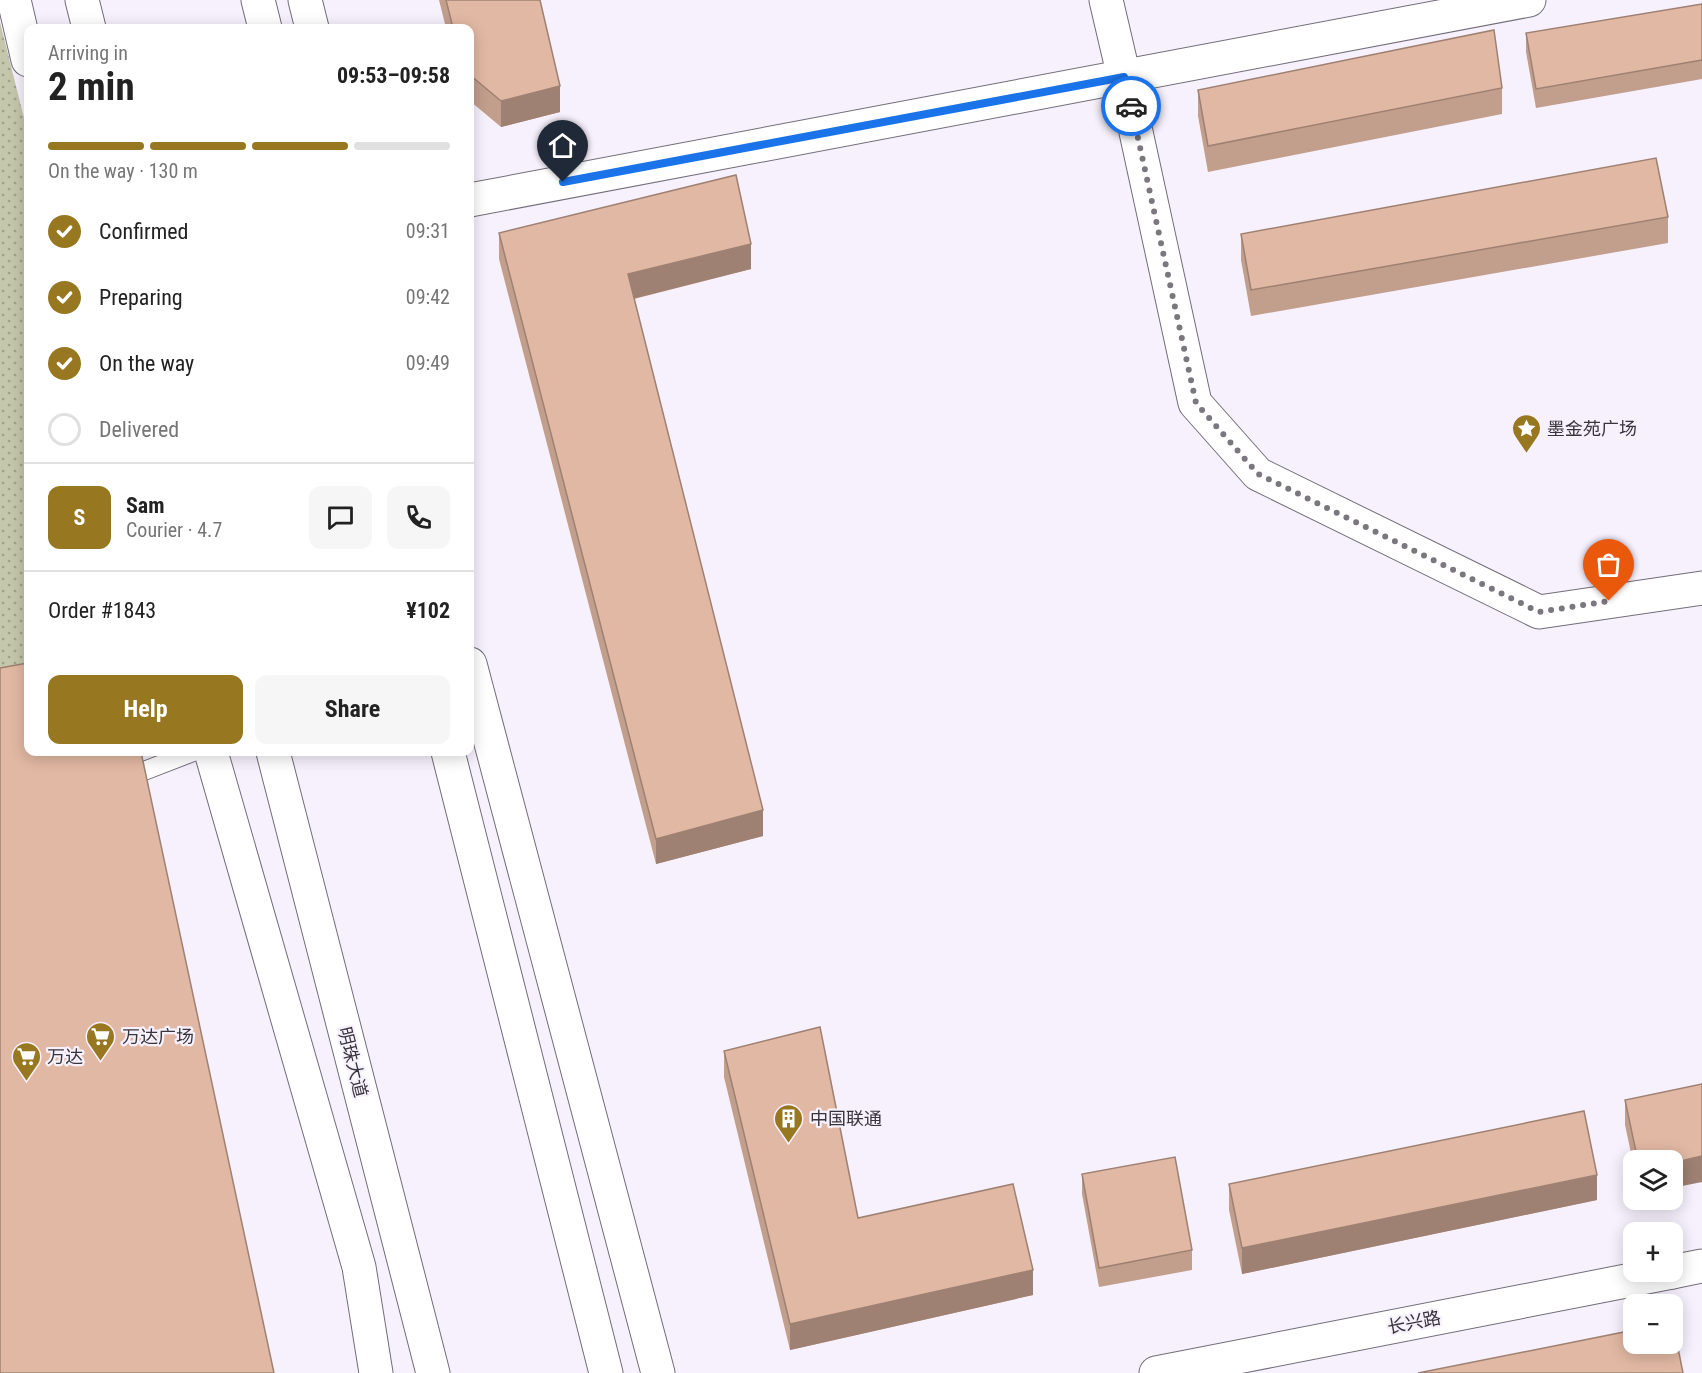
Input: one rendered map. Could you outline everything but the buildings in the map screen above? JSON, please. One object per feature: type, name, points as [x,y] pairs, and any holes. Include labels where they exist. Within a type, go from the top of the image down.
[{"type":"street","points":[[14,0],[24,43]]},
{"type":"street","points":[[82,0],[88,24]]},
{"type":"street","points":[[258,0],[264,24]]},
{"type":"street","points":[[305,0],[311,24]]},
{"type":"street","points":[[1106,0],[1196,403],[1258,474],[1539,612],[1702,588]]},
{"type":"street","points":[[474,199],[1529,0]]},
{"type":"street","points":[[474,679],[658,1373]]},
{"type":"street","points":[[212,756],[359,1267],[376,1373]]},
{"type":"street","name":"明珠大道","points":[[274,756],[433,1373]]},
{"type":"street","points":[[449,756],[606,1373]]},
{"type":"street","name":"长兴路","points":[[1683,1270],[1702,1266]]},
{"type":"street","name":"长兴路","points":[[1156,1373],[1227,1366],[1625,1282]]},
{"type":"lane","points":[[103,756],[130,776]]},
{"type":"lane","points":[[99,772],[130,776],[182,756]]},
{"type":"green space","points":[[0,22],[24,118],[24,752],[0,757]]},
{"type":"way so far","points":[[1131,106],[1196,403],[1258,474],[1539,612],[1609,601]]},
{"type":"place","name":"墨金苑广场","points":[[1526,454]]},
{"type":"place","name":"万达广场","points":[[101,1062]]},
{"type":"place","name":"万达","points":[[26,1082]]},
{"type":"place","name":"中国联通","points":[[789,1144]]},
{"type":"route","points":[[563,182],[1124,77],[1131,106]]}]
